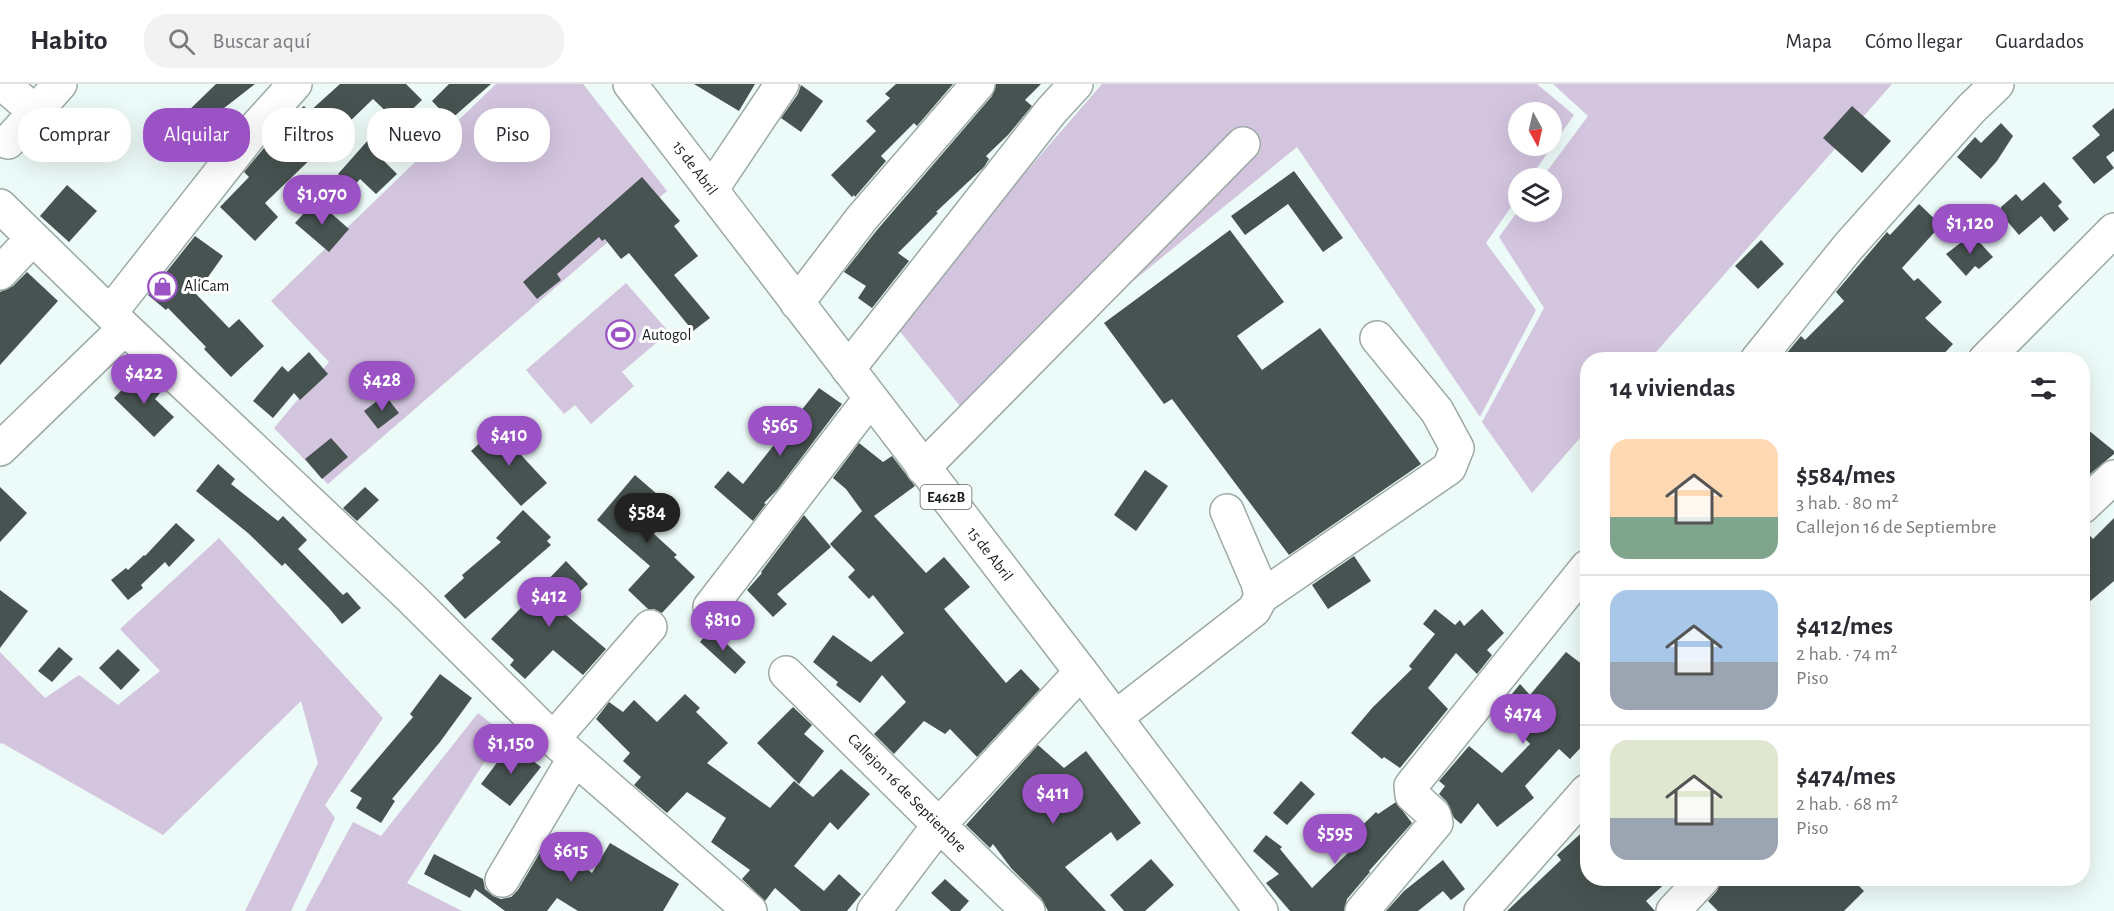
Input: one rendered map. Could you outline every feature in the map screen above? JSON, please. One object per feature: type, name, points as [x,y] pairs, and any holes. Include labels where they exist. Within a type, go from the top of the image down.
[{"type":"street","points":[[3,84],[30,108]]},
{"type":"street","points":[[39,108],[60,84]]},
{"type":"street","points":[[0,449],[118,320],[257,126],[295,84]]},
{"type":"street","name":"15 de Abril","points":[[630,84],[1262,911]]},
{"type":"street","points":[[711,190],[782,84]]},
{"type":"street","points":[[797,303],[862,218],[978,84]]},
{"type":"street","points":[[848,369],[1052,110],[1076,84]]},
{"type":"street","points":[[1763,352],[1848,247],[1971,109],[1997,84]]},
{"type":"street","points":[[8,142],[18,131]]},
{"type":"street","points":[[924,468],[1244,144]]},
{"type":"street","points":[[0,206],[410,596],[563,749],[750,911]]},
{"type":"street","points":[[1992,352],[2114,230]]},
{"type":"street","points":[[0,273],[33,238]]},
{"type":"street","points":[[1116,717],[1254,610],[1261,597],[1449,468],[1457,447],[1437,411],[1377,338]]},
{"type":"street","points":[[710,607],[870,399]]},
{"type":"street","points":[[2090,500],[2114,477]]},
{"type":"street","points":[[1227,511],[1258,583],[1261,597]]},
{"type":"street","points":[[1362,911],[1436,823],[1434,815],[1412,795],[1412,786],[1580,576]]},
{"type":"street","points":[[502,880],[563,749],[650,627]]},
{"type":"street","points":[[874,911],[939,825],[1081,672]]},
{"type":"street","name":"Callejon 16 de Septiembre","points":[[786,673],[1028,911]]},
{"type":"street","points":[[1481,911],[1580,799]]},
{"type":"street","points":[[1673,911],[1696,886]]},
{"type":"shaded area","points":[[496,84],[583,84],[667,191],[328,484],[274,428],[329,362],[271,301],[415,162],[462,162],[462,117]]},
{"type":"shaded area","points":[[1102,84],[1537,84],[1558,102],[1508,102],[1508,156],[1545,156],[1537,168],[1508,168],[1508,211],[1486,243],[1536,310],[1480,417],[1297,147],[968,416],[894,324]]},
{"type":"shaded area","points":[[1553,84],[1892,84],[1656,352],[1580,352],[1580,438],[1532,493],[1482,422],[1544,308],[1499,237],[1510,222],[1562,222],[1562,168],[1549,168],[1558,156],[1562,156],[1562,151],[1588,116]]},
{"type":"shaded area","points":[[1562,105],[1574,115],[1562,132]]},
{"type":"shaded area","points":[[626,283],[669,332],[622,372],[634,386],[591,424],[575,405],[564,414],[526,370]]},
{"type":"shaded area","points":[[219,538],[383,718],[325,805],[335,818],[291,911],[245,911],[318,763],[301,701],[163,835],[2,743],[0,744],[0,652],[45,698],[79,675],[118,705],[160,671],[120,629]]},
{"type":"shaded area","points":[[478,713],[503,733],[407,883],[462,911],[305,911],[353,822],[381,836]]},
{"type":"building","points":[[216,84],[255,84],[224,108],[191,108]]},
{"type":"building","points":[[340,84],[406,84],[422,100],[414,108],[382,108],[373,99],[355,116],[355,108],[313,108]]},
{"type":"building","points":[[449,84],[491,84],[462,109],[439,108],[432,101]]},
{"type":"building","points":[[694,84],[755,84],[739,111]]},
{"type":"building","points":[[896,84],[953,84],[917,126],[914,123],[881,156],[886,161],[855,197],[854,195],[852,197],[831,175],[876,131],[866,121],[890,98],[885,94]]},
{"type":"building","points":[[996,84],[1041,84],[1025,100],[1032,106],[1008,135],[986,156],[989,159],[984,167],[936,212],[938,213],[898,253],[909,261],[872,308],[858,298],[866,286],[844,272],[992,96]]},
{"type":"building","points":[[801,85],[823,101],[801,132],[781,118],[798,94]]},
{"type":"building","points":[[1852,106],[1891,141],[1862,173],[1823,138]]},
{"type":"building","points":[[2114,108],[2114,151],[2106,157],[2114,168],[2094,184],[2072,158],[2100,135],[2092,126]]},
{"type":"building","points":[[2001,123],[2013,136],[1997,161],[1981,179],[1957,157],[1975,137],[1981,143]]},
{"type":"building","points":[[367,141],[367,162],[385,162],[397,174],[376,194],[360,179],[353,187],[338,174],[349,162],[355,162],[355,155]]},
{"type":"building","points":[[262,150],[262,162],[308,162],[265,203],[278,217],[255,241],[220,207],[249,177],[244,172]]},
{"type":"building","points":[[1294,171],[1343,238],[1323,252],[1288,204],[1245,235],[1231,216]]},
{"type":"building","points":[[642,177],[680,221],[674,226],[698,256],[674,275],[710,318],[693,331],[629,253],[621,259],[605,239],[602,241],[599,237],[557,274],[561,280],[537,299],[523,282]]},
{"type":"building","points":[[2044,182],[2062,202],[2058,206],[2069,219],[2054,232],[2041,216],[2019,235],[2001,214],[2001,207],[2016,194],[2022,201]]},
{"type":"building","points":[[67,185],[97,211],[69,242],[40,216]]},
{"type":"building","points":[[316,200],[349,229],[329,252],[295,223]]},
{"type":"building","points":[[1919,204],[1941,225],[1902,268],[1914,281],[1918,278],[1942,302],[1925,318],[1953,344],[1946,352],[1788,352],[1801,336],[1805,340],[1844,301],[1836,292],[1887,232],[1890,235]]},
{"type":"building","points":[[1230,230],[1284,302],[1237,336],[1262,370],[1320,328],[1421,464],[1289,555],[1172,399],[1164,404],[1104,323]]},
{"type":"building","points":[[1972,234],[1993,257],[1979,269],[1975,266],[1966,276],[1946,254]]},
{"type":"building","points":[[195,236],[223,256],[196,294],[229,328],[239,319],[264,346],[231,377],[168,308],[166,310],[148,295]]},
{"type":"building","points":[[1761,240],[1784,264],[1758,289],[1735,266]]},
{"type":"building","points":[[27,272],[58,301],[0,365],[0,292],[13,286]]},
{"type":"building","points":[[309,352],[328,374],[300,400],[294,393],[273,418],[253,401],[282,366],[288,372]]},
{"type":"building","points":[[139,372],[160,393],[155,399],[174,417],[154,437],[114,398]]},
{"type":"building","points":[[819,388],[842,404],[777,490],[764,503],[766,504],[753,521],[714,487],[728,471],[743,484]]},
{"type":"building","points":[[385,395],[399,413],[378,429],[364,411]]},
{"type":"building","points":[[496,428],[547,483],[521,506],[471,451]]},
{"type":"building","points":[[2090,432],[2114,451],[2114,454],[2090,474]]},
{"type":"building","points":[[331,438],[348,457],[322,479],[305,459]]},
{"type":"building","points":[[859,443],[883,462],[892,456],[915,486],[874,516],[926,573],[944,557],[970,587],[944,609],[1006,683],[1021,669],[1040,689],[977,757],[950,729],[945,734],[924,721],[894,754],[874,734],[906,702],[882,675],[860,703],[836,685],[838,682],[813,662],[833,635],[871,662],[904,633],[873,595],[869,599],[848,577],[855,570],[830,544],[862,511],[846,489],[833,478]]},
{"type":"building","points":[[218,464],[235,479],[231,484],[278,521],[283,516],[307,540],[298,549],[343,595],[347,592],[361,608],[342,624],[285,563],[282,566],[248,533],[196,491]]},
{"type":"building","points":[[1145,470],[1168,486],[1136,531],[1114,515]]},
{"type":"building","points":[[635,475],[665,501],[661,505],[671,514],[654,534],[677,555],[674,557],[695,577],[662,613],[648,609],[628,590],[650,566],[597,520]]},
{"type":"building","points":[[0,487],[27,513],[0,542]]},
{"type":"building","points":[[365,487],[379,500],[357,521],[343,508]]},
{"type":"building","points":[[523,510],[551,537],[547,541],[551,545],[465,619],[444,596],[464,578],[462,575],[501,542],[496,538]]},
{"type":"building","points":[[804,515],[831,547],[777,594],[787,604],[773,617],[747,590]]},
{"type":"building","points":[[2114,518],[2114,581],[2090,601],[2090,536],[2093,539]]},
{"type":"building","points":[[176,523],[195,540],[169,567],[165,562],[141,585],[143,588],[128,600],[111,580],[145,556]]},
{"type":"building","points":[[1354,556],[1371,581],[1328,609],[1312,585]]},
{"type":"building","points":[[566,561],[588,584],[560,610],[606,649],[583,675],[553,650],[525,679],[510,665],[514,660],[491,639]]},
{"type":"building","points":[[0,590],[28,611],[0,648]]},
{"type":"building","points":[[1435,609],[1455,625],[1460,620],[1464,626],[1482,609],[1504,633],[1487,650],[1492,655],[1477,674],[1456,653],[1428,688],[1448,709],[1400,768],[1384,757],[1382,759],[1351,733],[1373,707],[1412,669],[1409,666],[1435,634],[1423,624]]},
{"type":"building","points":[[711,629],[746,662],[735,674],[700,642]]},
{"type":"building","points":[[59,647],[73,659],[52,682],[38,671]]},
{"type":"building","points":[[118,649],[140,670],[121,690],[99,668]]},
{"type":"building","points":[[1566,652],[1580,663],[1580,748],[1570,759],[1559,749],[1525,786],[1534,798],[1497,827],[1478,803],[1461,824],[1454,818],[1447,802],[1439,794],[1445,786],[1439,781],[1469,746],[1502,773],[1530,744],[1499,710],[1520,684],[1530,695]]},
{"type":"building","points":[[440,674],[472,698],[440,742],[392,799],[395,801],[381,823],[356,808],[362,798],[350,791],[413,717],[410,714]]},
{"type":"building","points":[[685,694],[700,708],[696,712],[728,743],[707,763],[770,808],[794,781],[813,797],[841,769],[870,794],[838,830],[830,822],[794,866],[824,891],[839,874],[861,894],[847,911],[801,911],[775,888],[765,901],[742,879],[750,870],[711,842],[726,818],[687,792],[667,813],[634,785],[641,777],[623,761],[630,753],[596,719],[609,702],[623,712],[634,700],[657,722]]},
{"type":"building","points":[[793,707],[812,725],[804,734],[824,751],[799,784],[757,743]]},
{"type":"building","points":[[511,744],[541,767],[510,806],[481,784]]},
{"type":"building","points":[[1038,745],[1064,768],[1086,751],[1141,823],[1117,841],[1111,832],[1065,867],[1106,911],[1048,911],[1041,898],[1011,868],[993,844],[990,848],[966,825]]},
{"type":"building","points":[[1301,781],[1315,794],[1287,825],[1273,813]]},
{"type":"building","points":[[1396,802],[1412,823],[1347,899],[1344,911],[1290,911],[1266,883],[1279,874],[1253,851],[1266,835],[1282,847],[1280,849],[1312,888],[1350,851],[1343,844],[1376,812],[1378,814]]},
{"type":"building","points":[[1580,834],[1580,886],[1662,886],[1646,901],[1655,911],[1507,911],[1561,860],[1557,855]]},
{"type":"building","points":[[548,839],[592,873],[610,843],[679,884],[663,911],[578,911],[557,898],[547,911],[505,911],[475,889],[470,898],[424,874],[434,854],[483,879],[485,889],[493,896],[501,899],[511,897],[518,890]]},
{"type":"building","points":[[1151,859],[1174,885],[1145,911],[1124,911],[1110,895]]},
{"type":"building","points":[[1443,860],[1465,889],[1451,900],[1443,891],[1418,911],[1386,911],[1404,891]]},
{"type":"building","points":[[945,879],[969,901],[960,911],[951,911],[931,893]]},
{"type":"building","points":[[1719,886],[1859,886],[1864,891],[1844,911],[1718,911],[1708,901]]},
{"type":"place","name":"AliCam","points":[[163,286]]},
{"type":"place","name":"Autogol","points":[[621,335]]}]
